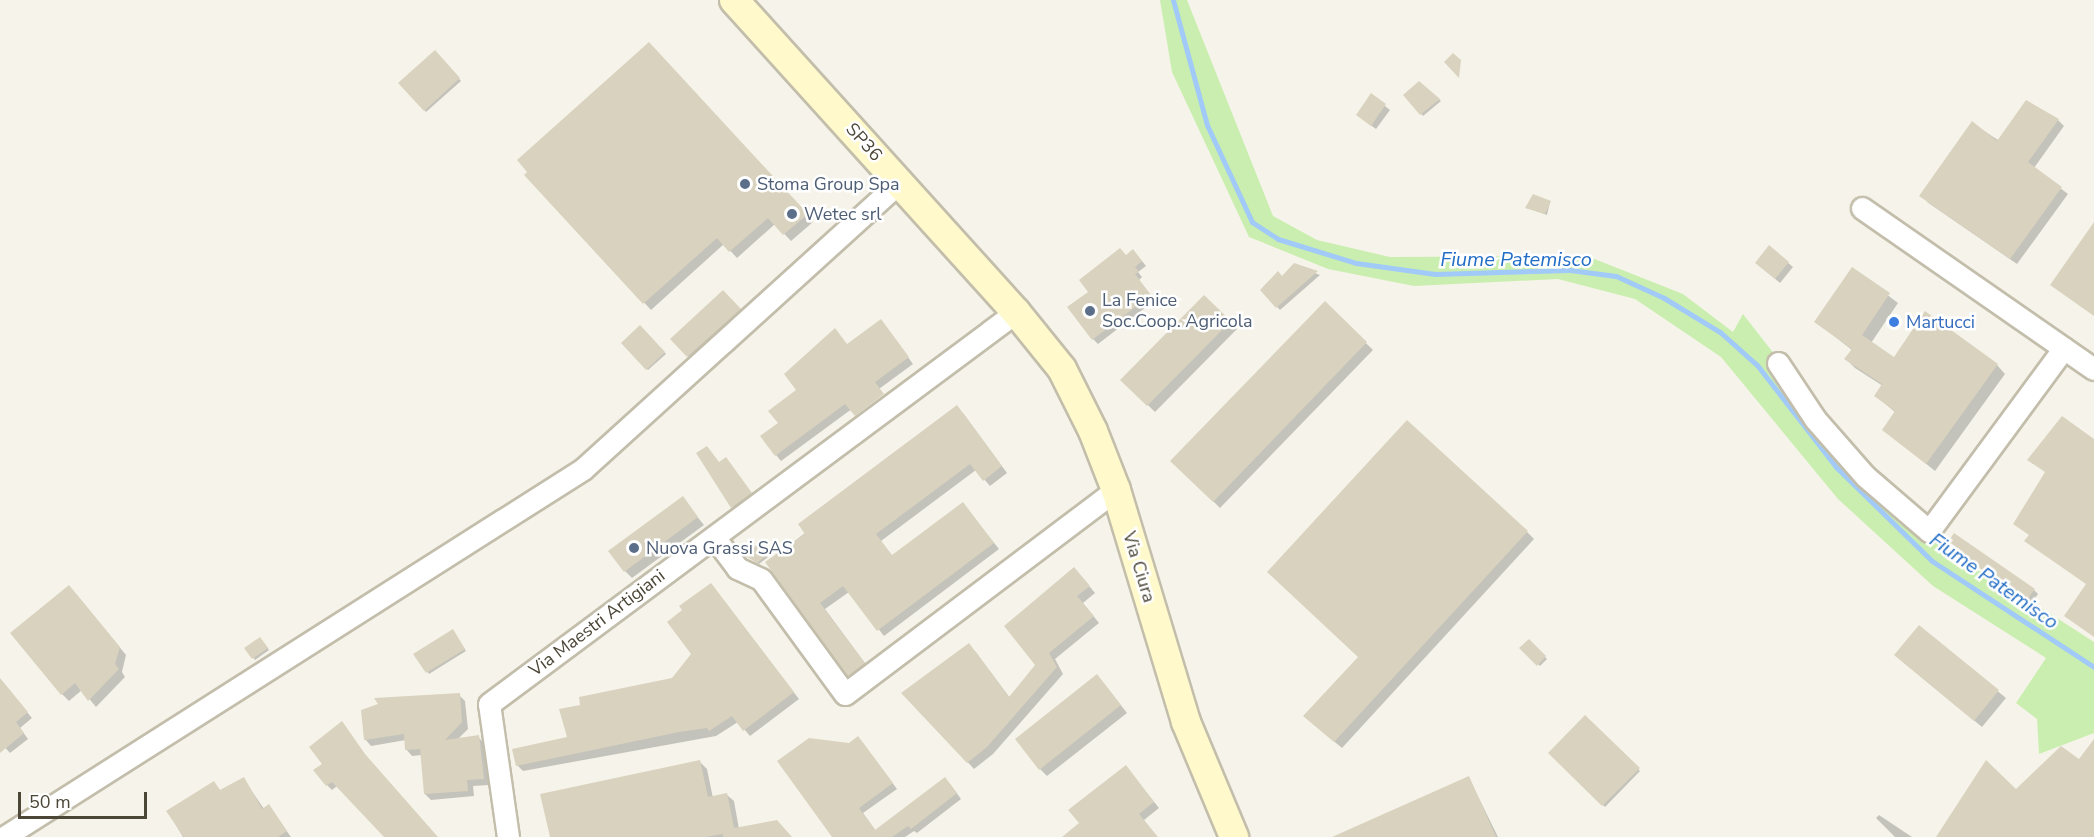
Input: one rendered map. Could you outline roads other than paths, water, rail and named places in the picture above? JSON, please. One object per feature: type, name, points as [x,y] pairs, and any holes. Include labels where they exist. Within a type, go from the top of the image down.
[{"type":"main road","name":"SP36","points":[[734,0],[1016,312]]},
{"type":"main road","name":"Via Ciura","points":[[1016,312],[1062,369],[1093,431],[1116,490],[1186,722],[1234,837]]},
{"type":"street","points":[[4,837],[583,469],[900,182]]},
{"type":"street","points":[[1862,208],[2094,369]]},
{"type":"street","name":"Via Maestri Artigiani","points":[[508,837],[489,704],[1016,312]]},
{"type":"street","points":[[1778,363],[1815,418],[1865,476],[1929,531],[2064,348]]},
{"type":"street","points":[[714,537],[737,568],[761,579],[845,694],[1116,490]]},
{"type":"waterway","name":"Fiume Patemisco","points":[[1173,0],[1207,125],[1252,222],[1278,239],[1356,263],[1435,274],[1570,270],[1616,276],[1664,298],[1720,332],[1757,365],[1836,467],[1932,561],[2094,667]]},
{"type":"place","name":"Stoma Group Spa","points":[[745,184]]},
{"type":"place","name":"Wetec srl","points":[[792,214]]},
{"type":"place","name":"La Fenice Soc.Coop. Agricola","points":[[1090,311]]},
{"type":"place","name":"Martucci","points":[[1894,322]]},
{"type":"place","name":"Nuova Grassi SAS","points":[[634,548]]}]
